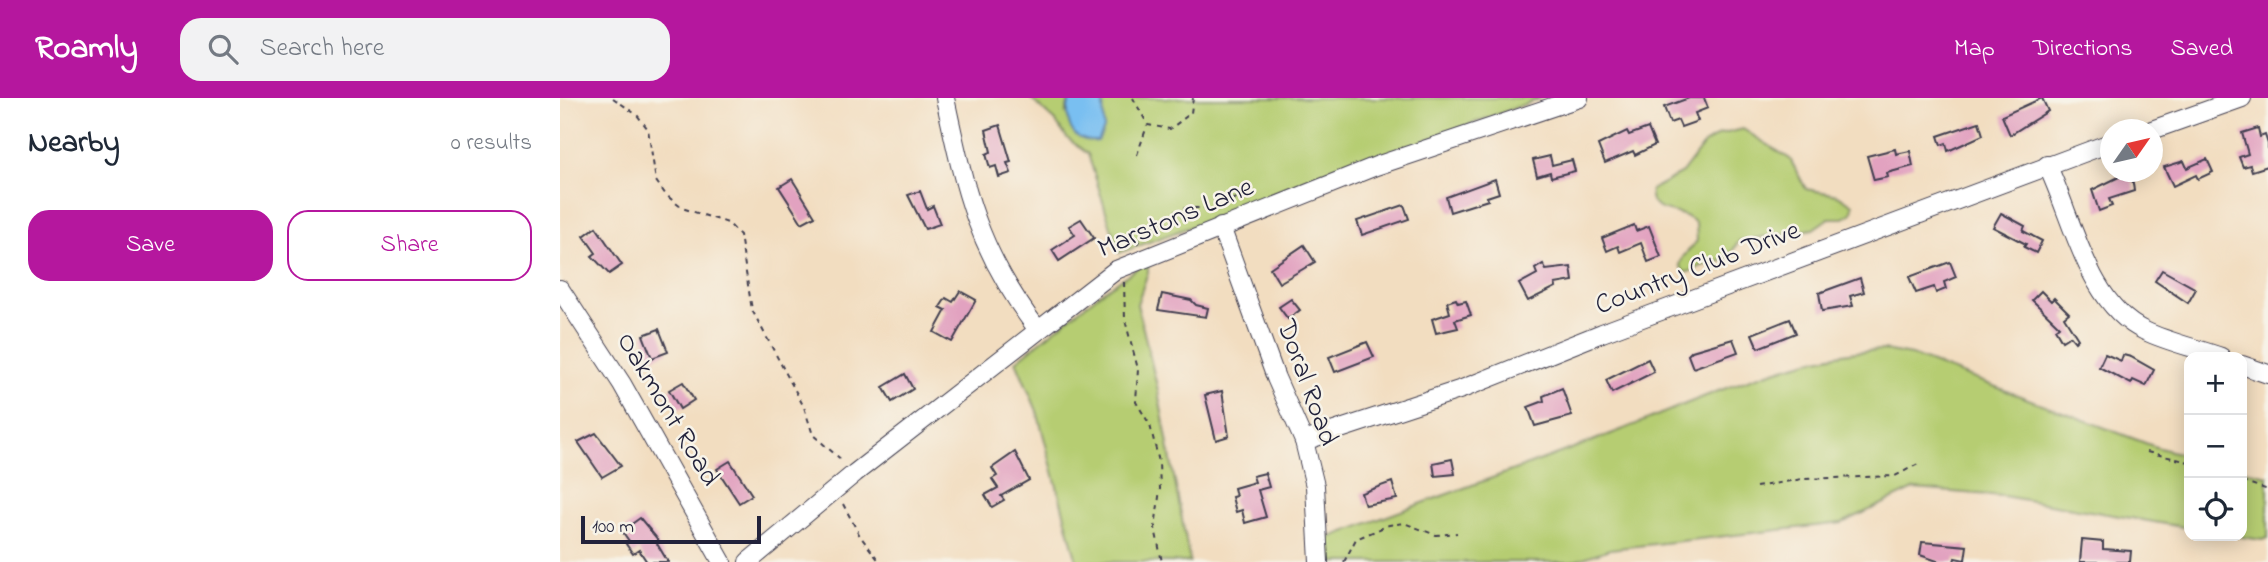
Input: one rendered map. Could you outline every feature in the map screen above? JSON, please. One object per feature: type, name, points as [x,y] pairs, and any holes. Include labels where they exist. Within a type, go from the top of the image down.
[{"type":"street","points":[[945,98],[961,178],[974,216],[1011,293],[1038,330]]},
{"type":"street","name":"Marstons Lane","points":[[748,562],[855,473],[1095,283],[1132,261],[1400,158],[1578,98]]},
{"type":"street","points":[[2163,126],[2242,98]]},
{"type":"street","name":"Country Club Drive","points":[[1304,441],[1462,389],[2100,147]]},
{"type":"street","points":[[2048,165],[2065,201],[2088,269],[2110,305],[2144,331],[2206,352]]},
{"type":"street","name":"Doral Road","points":[[1221,227],[1276,378],[1304,441],[1315,486],[1319,562]]},
{"type":"street","name":"Oakmont Road","points":[[560,289],[616,374],[723,562]]},
{"type":"street","points":[[2247,367],[2268,374]]},
{"type":"path","points":[[613,98],[637,115],[648,129],[656,181],[666,195],[682,208],[728,223],[740,235],[752,310],[804,407],[813,435],[855,473]]},
{"type":"path","points":[[1133,98],[1148,125],[1137,155]]},
{"type":"path","points":[[1148,125],[1170,129],[1178,125],[1191,113],[1193,98]]},
{"type":"path","points":[[1162,562],[1154,518],[1160,489],[1159,463],[1150,425],[1136,402],[1138,369],[1125,320],[1125,279],[1140,237],[1171,213],[1186,208],[1215,208],[1248,192]]},
{"type":"path","points":[[2147,452],[2184,461]]},
{"type":"path","points":[[1756,487],[1802,479],[1895,476],[1920,463]]},
{"type":"path","points":[[2247,483],[2268,490]]},
{"type":"path","points":[[835,491],[860,536],[880,562]]},
{"type":"path","points":[[1344,562],[1356,539],[1388,525],[1404,523],[1436,535],[1457,533]]},
{"type":"green space","points":[[1030,98],[1070,98],[1065,114],[1077,98],[1542,98],[1119,253],[1088,154],[1067,138],[1055,121]]},
{"type":"green space","points":[[1743,129],[1790,159],[1806,189],[1838,195],[1853,205],[1852,213],[1844,218],[1829,218],[1813,229],[1739,241],[1725,260],[1684,272],[1680,265],[1683,257],[1697,241],[1696,223],[1654,205],[1651,190],[1682,173],[1704,144],[1719,135]]},
{"type":"green space","points":[[1148,261],[1148,272],[1137,304],[1157,386],[1190,562],[1077,562],[1037,411],[1016,361],[1099,294]]},
{"type":"green space","points":[[1884,350],[1911,355],[2156,447],[2184,455],[2184,527],[2003,496],[1914,489],[1842,523],[1610,549],[1572,562],[1326,562],[1326,539],[1580,446],[1748,380],[1783,368],[1851,353]]},
{"type":"green space","points":[[2247,471],[2268,476],[2268,538],[2247,538]]},
{"type":"water","points":[[1070,98],[1103,98],[1104,129],[1098,141],[1081,138],[1071,129],[1068,115]]},
{"type":"building","points":[[1689,98],[1704,98],[1708,108],[1695,113],[1698,121],[1681,127],[1678,120],[1670,123],[1664,107]]},
{"type":"building","points":[[2042,98],[2048,111],[2010,135],[2002,116]]},
{"type":"building","points":[[1979,122],[1983,135],[1948,151],[1946,143],[1941,145],[1938,136]]},
{"type":"building","points":[[1000,125],[1011,162],[1007,163],[1011,173],[999,177],[996,166],[990,168],[986,154],[991,152],[986,130]]},
{"type":"building","points":[[1648,128],[1655,145],[1635,155],[1633,151],[1605,163],[1598,145],[1627,131],[1629,135]]},
{"type":"building","points":[[2258,128],[2260,137],[2265,135],[2268,144],[2268,166],[2252,171],[2250,165],[2243,167],[2239,157],[2248,154],[2242,133]]},
{"type":"building","points":[[1895,149],[1896,154],[1910,151],[1913,166],[1887,173],[1888,177],[1874,180],[1867,156]]},
{"type":"building","points":[[1550,156],[1552,165],[1572,160],[1575,171],[1551,177],[1550,172],[1537,176],[1533,160]]},
{"type":"building","points":[[2207,159],[2213,172],[2198,179],[2196,175],[2173,186],[2164,167],[2184,161],[2187,168]]},
{"type":"building","points":[[792,179],[815,216],[802,223],[779,187]]},
{"type":"building","points":[[1495,179],[1499,193],[1487,197],[1488,200],[1450,212],[1446,197]]},
{"type":"building","points":[[2109,182],[2133,182],[2134,191],[2109,199],[2112,206],[2099,211],[2092,190]]},
{"type":"building","points":[[920,191],[927,209],[933,206],[940,224],[925,229],[908,195]]},
{"type":"building","points":[[1404,205],[1409,219],[1362,235],[1357,221]]},
{"type":"building","points":[[2001,213],[2025,226],[2023,231],[2042,241],[2036,253],[2024,247],[2026,244],[1993,227]]},
{"type":"building","points":[[1081,219],[1094,238],[1059,261],[1052,250],[1075,235],[1069,226]]},
{"type":"building","points":[[1634,225],[1636,231],[1649,226],[1661,257],[1648,262],[1641,243],[1620,252],[1618,246],[1607,251],[1602,238]]},
{"type":"building","points":[[596,227],[622,265],[609,274],[592,256],[596,253],[584,236]]},
{"type":"building","points":[[1304,245],[1315,262],[1279,283],[1270,268]]},
{"type":"building","points":[[1950,262],[1956,277],[1944,282],[1946,289],[1936,293],[1934,287],[1916,293],[1909,277]]},
{"type":"building","points":[[1543,264],[1546,270],[1571,267],[1573,281],[1555,284],[1556,287],[1528,301],[1519,284],[1537,274],[1535,269]]},
{"type":"building","points":[[2162,270],[2196,289],[2188,303],[2155,281]]},
{"type":"building","points":[[1860,278],[1864,292],[1850,296],[1853,306],[1822,311],[1819,293]]},
{"type":"building","points":[[960,291],[976,300],[952,342],[934,332],[946,310],[940,307],[946,298],[953,302]]},
{"type":"building","points":[[2041,291],[2051,301],[2054,298],[2069,313],[2064,317],[2078,339],[2075,342],[2070,336],[2062,341],[2055,329],[2059,326],[2032,300]]},
{"type":"building","points":[[1162,294],[1191,300],[1196,305],[1208,308],[1206,317],[1158,310]]},
{"type":"building","points":[[1291,299],[1300,310],[1288,319],[1279,307]]},
{"type":"building","points":[[1456,299],[1458,303],[1466,301],[1471,315],[1455,320],[1458,328],[1436,333],[1432,319],[1450,313],[1447,302]]},
{"type":"building","points":[[1790,319],[1796,333],[1758,348],[1752,334]]},
{"type":"building","points":[[659,329],[668,352],[652,358],[643,335]]},
{"type":"building","points":[[1733,339],[1738,352],[1693,368],[1688,355],[1692,351]]},
{"type":"building","points":[[1367,342],[1374,357],[1335,372],[1329,357]]},
{"type":"building","points":[[2105,354],[2121,361],[2123,355],[2131,357],[2154,370],[2146,386],[2133,380],[2131,384],[2099,367]]},
{"type":"building","points":[[1648,359],[1654,372],[1612,393],[1606,380]]},
{"type":"building","points":[[905,374],[913,389],[892,402],[883,387]]},
{"type":"building","points":[[683,382],[694,400],[680,409],[669,390]]},
{"type":"building","points":[[1562,388],[1572,416],[1535,426],[1528,407],[1544,401],[1543,396]]},
{"type":"building","points":[[1222,391],[1229,436],[1216,440],[1205,395]]},
{"type":"building","points":[[596,433],[621,466],[602,477],[578,442]]},
{"type":"building","points":[[1015,452],[1029,480],[1001,496],[1004,500],[992,507],[985,495],[998,488],[992,479],[997,476],[992,468]]},
{"type":"building","points":[[1452,459],[1455,474],[1435,476],[1433,463]]},
{"type":"building","points":[[730,461],[752,495],[739,503],[717,469]]},
{"type":"building","points":[[1265,473],[1269,487],[1258,490],[1266,517],[1245,523],[1242,510],[1236,512],[1232,497],[1236,496],[1234,488],[1255,482],[1253,476]]},
{"type":"building","points":[[1392,482],[1397,499],[1365,505],[1361,493]]},
{"type":"building","points":[[640,518],[659,541],[656,542],[668,562],[647,562],[639,550],[633,554],[626,544],[629,541],[622,531]]},
{"type":"building","points":[[2082,540],[2103,542],[2103,549],[2131,551],[2130,562],[2080,562]]},
{"type":"building","points":[[1922,542],[1967,546],[1965,560],[1955,558],[1954,562],[1940,562],[1920,555]]}]
